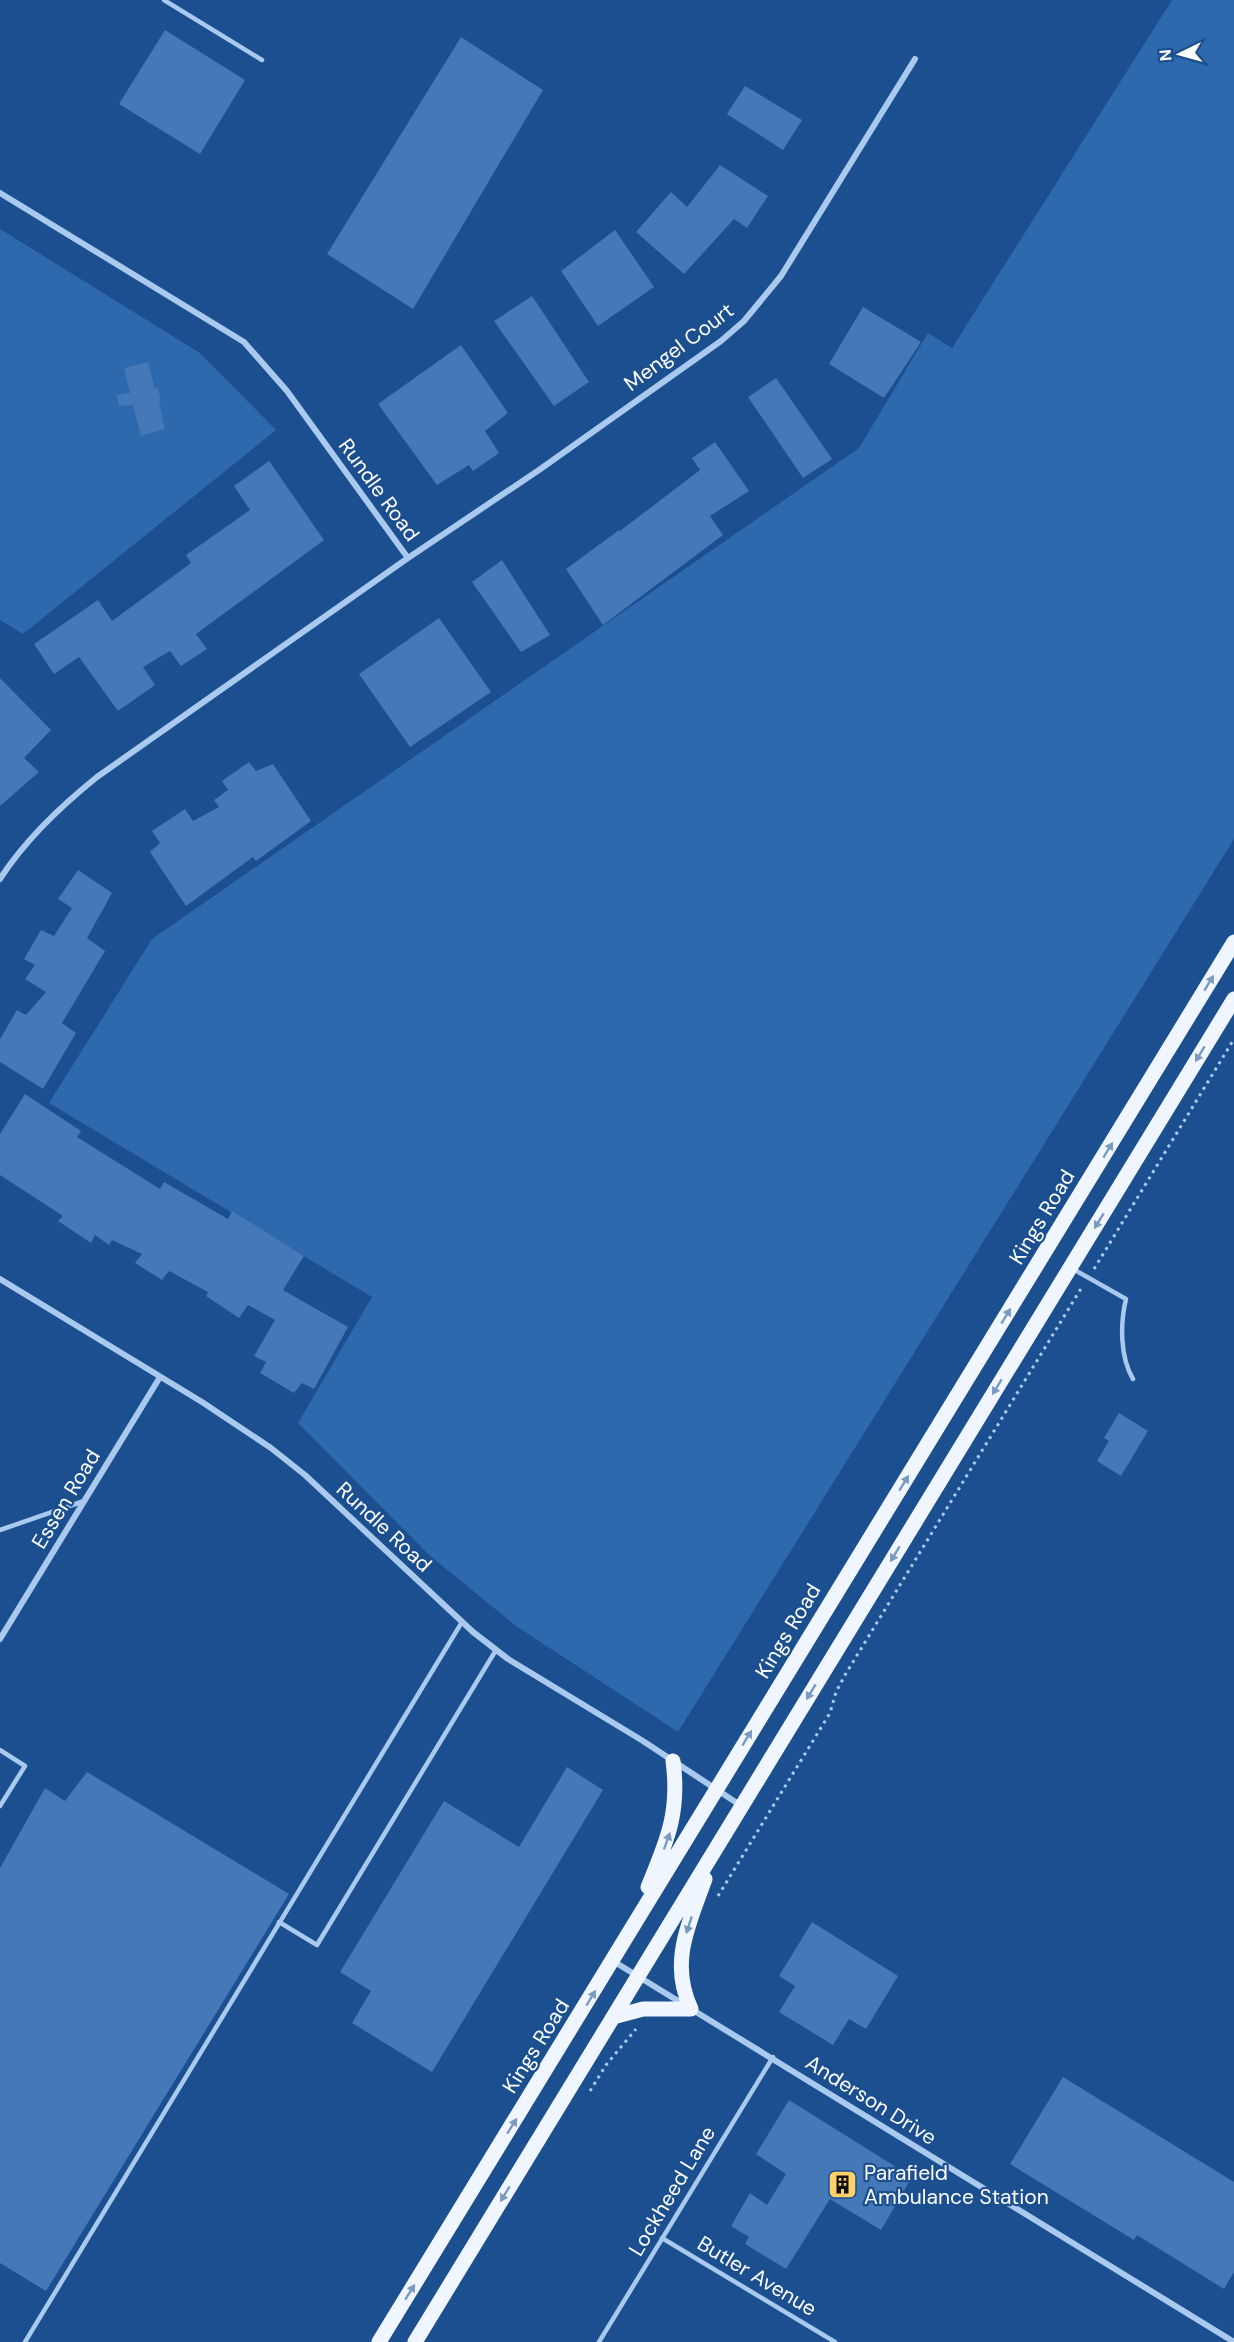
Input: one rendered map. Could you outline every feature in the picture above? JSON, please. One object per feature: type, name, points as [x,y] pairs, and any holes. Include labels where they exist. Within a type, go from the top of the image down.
[{"type":"main road","name":"Kings Road","points":[[379,2342],[1234,942]]},
{"type":"main road","points":[[415,2342],[1234,999]]},
{"type":"main road","points":[[628,1934],[669,1837],[675,1805],[673,1761]]},
{"type":"main road","points":[[613,2017],[643,2009],[691,2009],[681,1981],[680,1958],[687,1928],[714,1850]]},
{"type":"street","name":"Mengel Court","points":[[408,558],[539,470],[721,341],[744,321],[781,276],[915,59]]},
{"type":"street","name":"Rundle Road","points":[[0,193],[244,342],[287,391],[408,558],[97,777],[50,818],[0,879]]},
{"type":"street","name":"Rundle Road","points":[[0,1279],[271,1448],[305,1475],[462,1622],[496,1650],[742,1806]]},
{"type":"street","name":"Essen Road","points":[[0,1639],[160,1377]]},
{"type":"street","name":"Anderson Drive","points":[[613,1961],[773,2057],[1019,2212],[1234,2342]]},
{"type":"lane","points":[[164,0],[262,60]]},
{"type":"lane","points":[[1070,1268],[1126,1299],[1124,1353],[1126,1365],[1133,1378]]},
{"type":"lane","points":[[0,1530],[84,1501]]},
{"type":"lane","points":[[25,2342],[462,1622]]},
{"type":"lane","points":[[279,1922],[317,1945],[496,1650]]},
{"type":"lane","points":[[0,1750],[25,1766],[0,1806]]},
{"type":"lane","name":"Lockheed Lane","points":[[599,2342],[773,2057]]},
{"type":"lane","name":"Butler Avenue","points":[[662,2238],[835,2342]]},
{"type":"path","points":[[714,1904],[830,1713],[836,1692],[845,1675],[1234,1039]]},
{"type":"shaded area","points":[[1172,0],[1234,0],[1234,839],[678,1732],[516,1626],[429,1555],[298,1423],[372,1297],[49,1103],[152,939],[859,448],[928,333],[952,348]]},
{"type":"shaded area","points":[[0,229],[200,353],[276,430],[23,634],[0,620]]},
{"type":"building","points":[[165,30],[245,80],[200,154],[119,104]]},
{"type":"building","points":[[461,37],[543,90],[413,309],[327,254]]},
{"type":"building","points":[[745,86],[802,120],[783,150],[727,114]]},
{"type":"building","points":[[720,165],[768,196],[747,228],[734,219],[684,274],[636,232],[671,192],[687,207]]},
{"type":"building","points":[[615,230],[654,287],[598,326],[561,271]]},
{"type":"building","points":[[532,296],[589,382],[554,406],[494,321]]},
{"type":"building","points":[[863,307],[921,342],[884,398],[829,364]]},
{"type":"building","points":[[461,345],[508,413],[485,431],[499,453],[473,471],[469,465],[437,485],[378,404]]},
{"type":"building","points":[[148,362],[155,389],[158,388],[165,429],[141,436],[133,405],[119,406],[117,395],[130,393],[124,368]]},
{"type":"building","points":[[776,378],[832,459],[803,478],[748,397]]},
{"type":"building","points":[[715,442],[749,491],[710,516],[723,535],[603,625],[566,569],[700,470],[692,458]]},
{"type":"building","points":[[269,461],[324,540],[196,634],[207,649],[181,666],[170,651],[143,667],[155,685],[118,711],[79,657],[54,674],[34,644],[98,600],[112,621],[191,563],[186,555],[250,510],[234,486]]},
{"type":"building","points":[[502,560],[550,635],[521,652],[472,582]]},
{"type":"building","points":[[439,618],[491,692],[410,747],[359,674]]},
{"type":"building","points":[[0,678],[51,730],[24,758],[39,772],[0,806]]},
{"type":"building","points":[[249,762],[256,771],[273,764],[311,821],[256,861],[253,857],[186,906],[150,852],[160,843],[152,831],[185,809],[193,821],[219,807],[214,800],[228,790],[222,781]]},
{"type":"building","points":[[78,870],[112,893],[87,938],[105,951],[62,1023],[76,1033],[43,1089],[0,1062],[0,1039],[17,1010],[26,1015],[46,992],[25,979],[35,965],[24,959],[41,930],[54,936],[72,908],[58,899]]},
{"type":"building","points":[[25,1094],[81,1131],[77,1137],[160,1189],[164,1182],[228,1219],[232,1211],[304,1256],[283,1290],[348,1327],[314,1389],[302,1383],[294,1393],[260,1373],[266,1362],[254,1356],[275,1320],[248,1305],[239,1318],[206,1296],[208,1292],[169,1271],[162,1280],[135,1263],[142,1254],[112,1240],[109,1245],[95,1235],[91,1243],[58,1221],[63,1216],[0,1175],[0,1134]]},
{"type":"building","points":[[1119,1413],[1148,1431],[1121,1476],[1097,1461],[1109,1441],[1104,1438]]},
{"type":"building","points":[[567,1767],[603,1790],[432,2072],[352,2023],[371,1991],[340,1972],[444,1801],[519,1847]]},
{"type":"building","points":[[87,1772],[289,1894],[46,2291],[0,2263],[0,1868],[45,1788],[65,1801]]},
{"type":"building","points":[[812,1922],[898,1976],[866,2029],[849,2019],[833,2045],[779,2012],[795,1986],[779,1976]]},
{"type":"building","points":[[1063,2077],[1234,2182],[1234,2272],[1224,2289],[1137,2235],[1134,2240],[1010,2164]]},
{"type":"building","name":"Parafield Ambulance Station","points":[[789,2100],[912,2177],[881,2230],[830,2199],[786,2269],[745,2244],[749,2237],[731,2226],[750,2193],[767,2205],[786,2174],[756,2154]]},
{"type":"place","name":"Parafield Ambulance Station","points":[[843,2185]]}]
